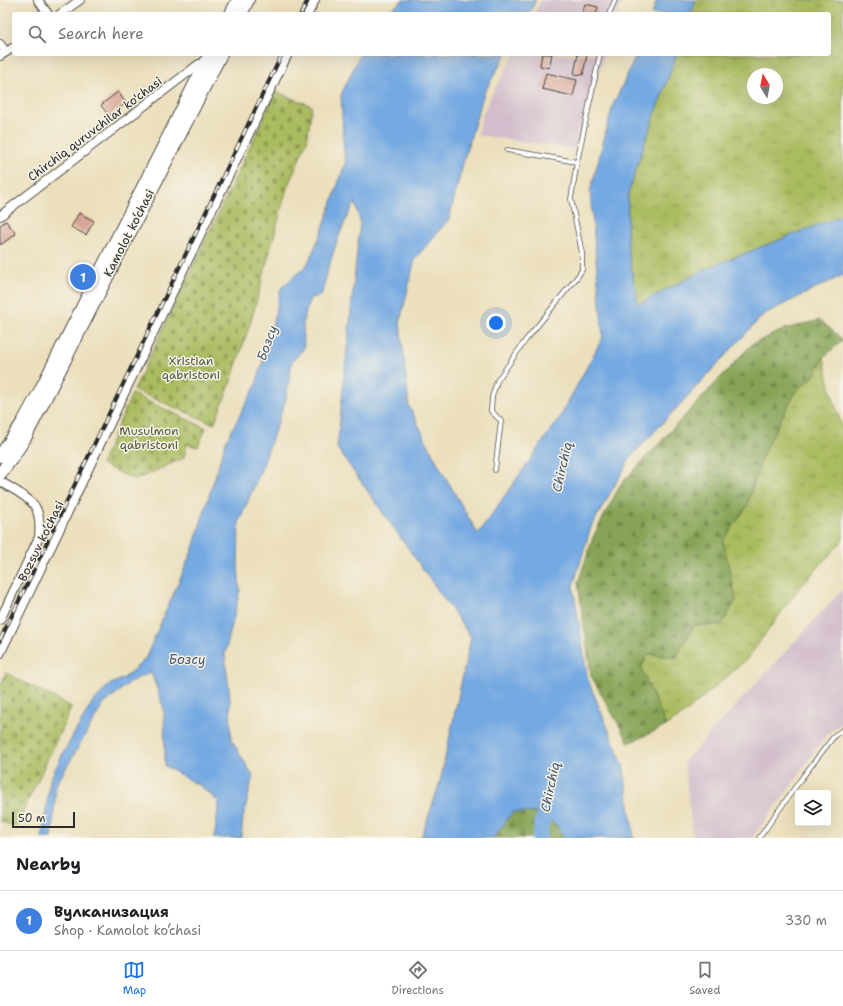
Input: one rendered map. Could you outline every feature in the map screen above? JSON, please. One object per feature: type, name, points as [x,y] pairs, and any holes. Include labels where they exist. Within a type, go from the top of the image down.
[{"type":"main road","points":[[232,12],[238,0]]},
{"type":"main road","points":[[242,12],[248,0]]},
{"type":"main road","name":"Kamolot ko‘chasi","points":[[0,474],[25,438],[220,56]]},
{"type":"main road","points":[[0,456],[23,422],[40,391],[208,59]]},
{"type":"street","points":[[38,0],[47,12]]},
{"type":"street","points":[[63,12],[80,0]]},
{"type":"street","points":[[309,12],[315,0]]},
{"type":"street","points":[[0,44],[3,54],[12,48]]},
{"type":"street","name":"Bozsuv ko‘chasi","points":[[0,654],[287,56]]},
{"type":"street","name":"Chirchiq quruvchilar ko'chasi","points":[[0,216],[199,64],[208,59]]},
{"type":"street","points":[[0,481],[33,503],[39,518],[40,528],[39,537],[0,620]]},
{"type":"lane","points":[[610,0],[612,6]]},
{"type":"lane","points":[[610,12],[615,0]]},
{"type":"lane","points":[[495,470],[501,421],[491,411],[492,397],[497,381],[525,341],[582,270],[582,253],[571,199],[577,162],[600,56]]},
{"type":"lane","points":[[507,150],[577,162]]},
{"type":"lane","points":[[759,838],[835,735],[843,730]]},
{"type":"shaded area","points":[[541,0],[622,0],[618,12],[535,12]]},
{"type":"shaded area","points":[[514,56],[603,56],[586,123],[575,149],[477,135],[482,115],[494,90]]},
{"type":"shaded area","points":[[843,589],[843,722],[826,735],[752,838],[693,838],[684,762]]},
{"type":"green space","points":[[696,0],[843,0],[843,215],[710,267],[638,304],[627,244],[628,195],[643,147],[676,56],[831,56],[831,12],[692,12]]},
{"type":"green space","name":"Xristian qabristoni","points":[[276,92],[312,106],[307,141],[287,188],[252,318],[228,390],[214,424],[134,390]]},
{"type":"green space","points":[[820,320],[843,340],[824,357],[814,376],[796,391],[763,453],[747,506],[723,541],[736,600],[721,625],[694,625],[676,658],[648,654],[641,668],[666,726],[629,743],[591,676],[578,583],[593,537],[620,485],[752,344],[785,329]]},
{"type":"green space","points":[[824,357],[831,391],[843,430],[843,540],[796,592],[748,658],[685,713],[666,726],[641,668],[648,654],[676,657],[694,625],[721,625],[736,601],[723,541],[747,506],[763,453],[796,391],[814,376]]},
{"type":"green space","name":"Musulmon qabristoni","points":[[132,394],[206,428],[198,447],[187,444],[184,458],[135,480],[101,464]]},
{"type":"green space","points":[[6,673],[72,707],[16,827],[0,821],[0,687]]},
{"type":"green space","points":[[513,812],[537,813],[557,825],[563,838],[493,838]]},
{"type":"water","points":[[403,0],[536,0],[530,12],[388,12]]},
{"type":"water","points":[[657,0],[696,0],[692,12],[653,12]]},
{"type":"water","name":"Бозсу","points":[[359,56],[505,56],[484,93],[466,152],[449,219],[415,259],[400,322],[409,406],[438,464],[478,534],[560,417],[603,337],[590,192],[613,105],[636,56],[676,56],[643,147],[628,195],[627,244],[638,304],[710,267],[843,215],[843,275],[764,314],[631,457],[591,527],[573,586],[588,680],[623,765],[634,838],[563,838],[557,825],[537,813],[513,812],[493,838],[421,838],[440,782],[471,637],[337,448],[360,222],[355,202],[339,235],[321,296],[310,298],[303,322],[304,348],[292,362],[286,399],[261,470],[239,522],[238,566],[240,590],[225,655],[230,699],[231,739],[253,776],[243,818],[241,838],[213,838],[219,802],[200,786],[165,766],[164,709],[151,672],[130,682],[103,705],[56,785],[52,838],[42,838],[50,780],[63,753],[92,703],[109,685],[124,678],[146,657],[192,551],[226,441],[256,385],[281,288],[307,265],[322,231],[346,161],[344,153],[341,95]]},
{"type":"building","points":[[585,4],[598,7],[597,12],[583,12]]},
{"type":"building","points":[[542,56],[552,56],[549,68],[540,66]]},
{"type":"building","points":[[578,56],[587,56],[583,75],[574,74]]},
{"type":"building","points":[[546,73],[577,80],[573,96],[542,89]]},
{"type":"building","points":[[118,92],[126,103],[109,116],[101,105]]},
{"type":"building","points":[[79,213],[94,221],[86,235],[71,227]]},
{"type":"building","points":[[6,221],[16,234],[0,245],[0,225]]},
{"type":"waterway","name":"Chirchiq","points":[[539,838],[548,796]]},
{"type":"railway","points":[[302,12],[308,0]]},
{"type":"railway","points":[[0,640],[281,56]]},
{"type":"place","name":"Вулканизация","points":[[83,277]]}]
